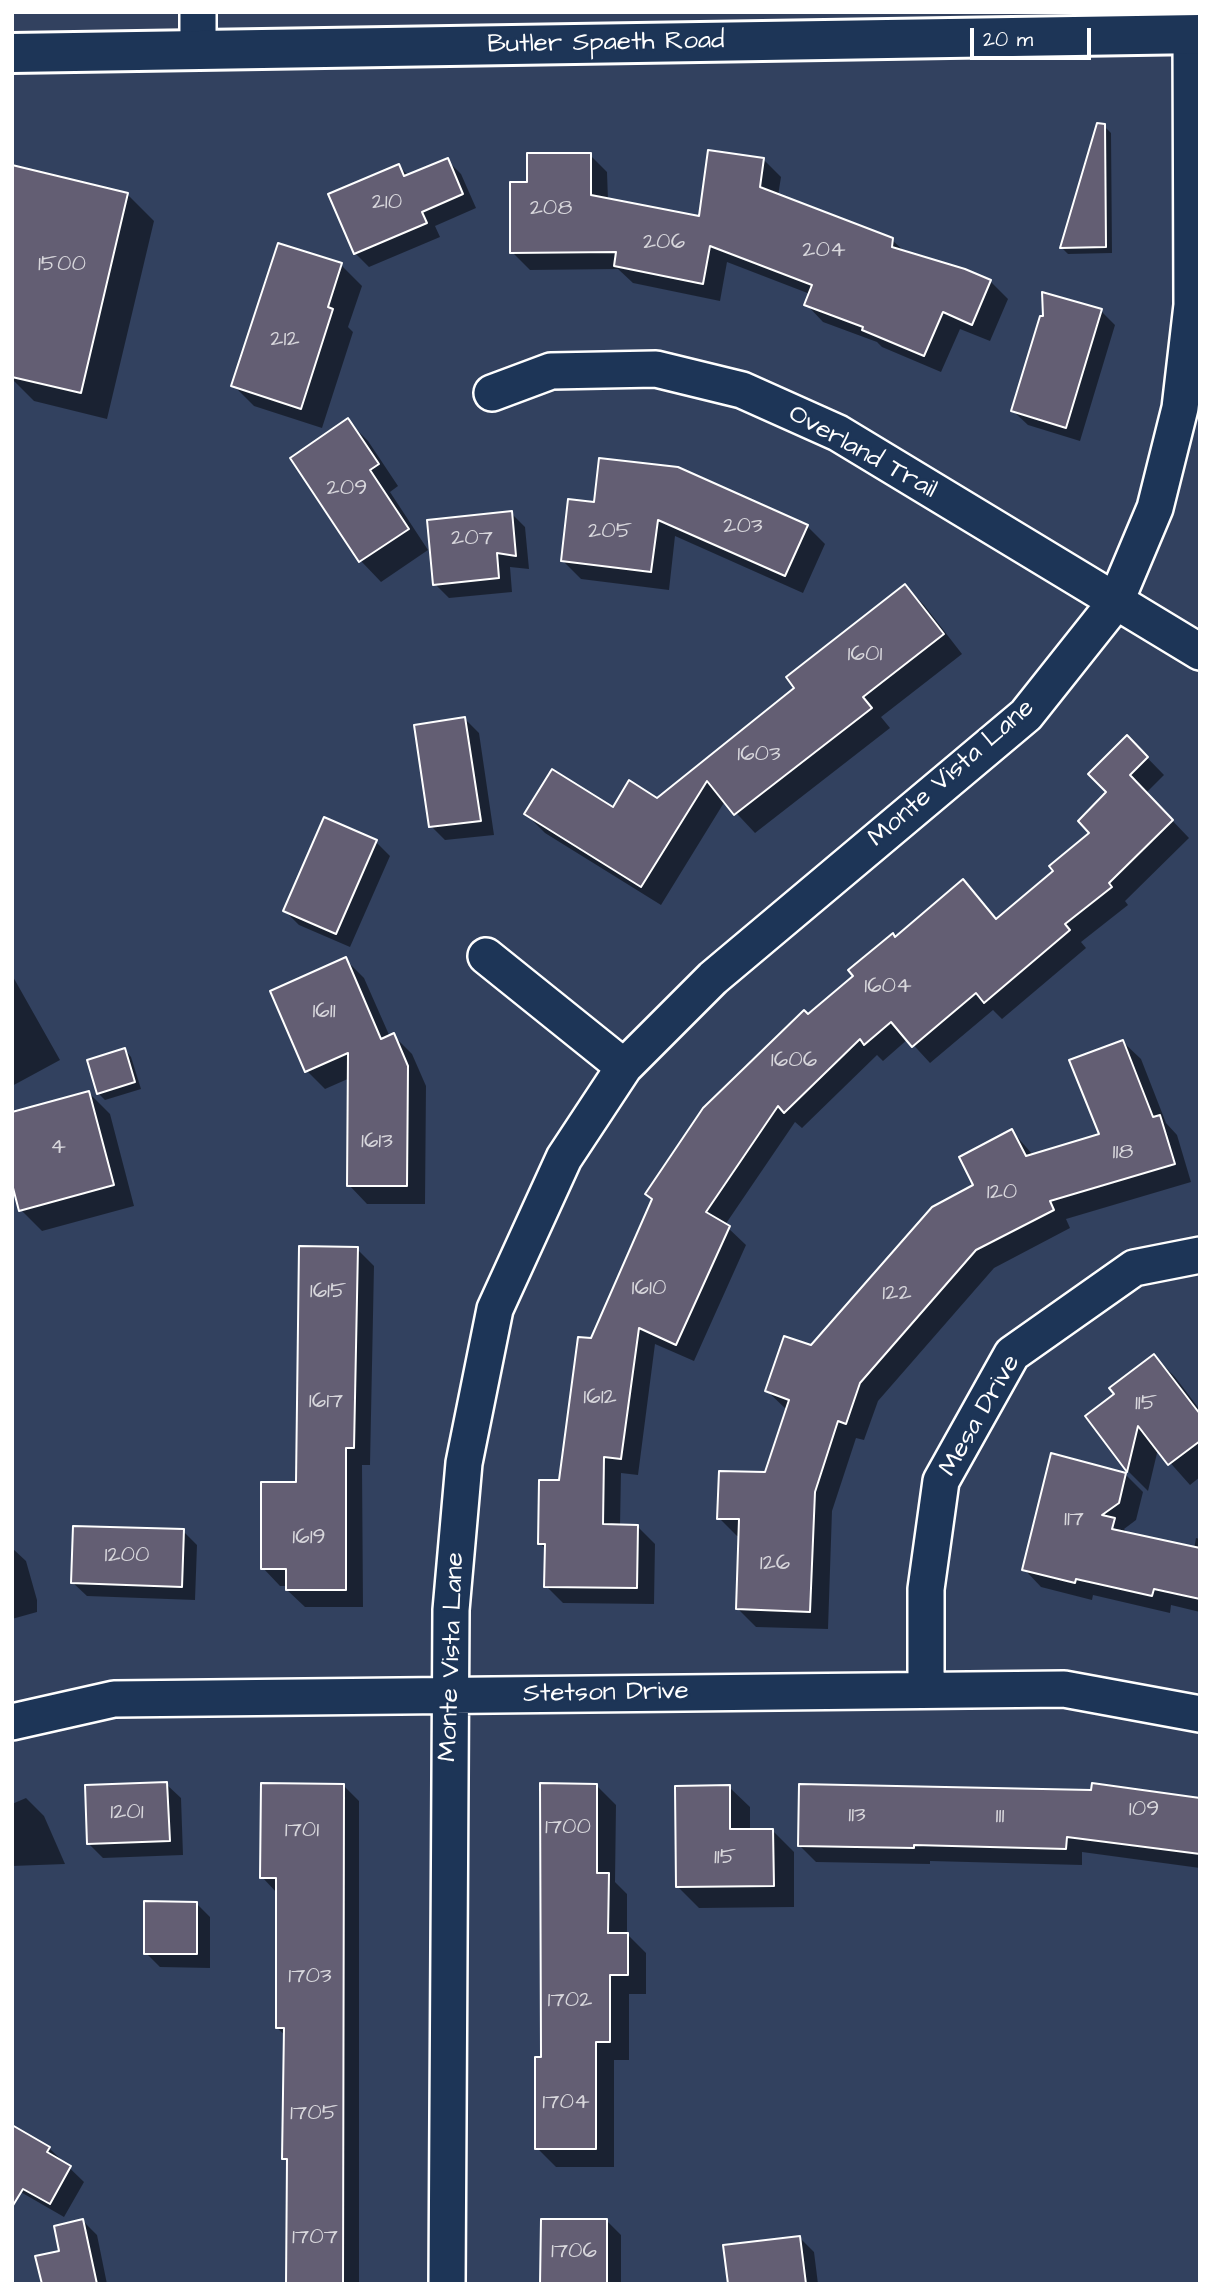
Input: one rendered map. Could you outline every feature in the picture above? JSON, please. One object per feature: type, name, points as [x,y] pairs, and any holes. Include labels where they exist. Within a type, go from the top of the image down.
[{"type":"main road","name":"Butler Spaeth Road","points":[[12,53],[198,30],[1195,35]]},
{"type":"street","name":"Monte Vista Lane","points":[[447,2284],[451,1610],[464,1462],[495,1309],[564,1158],[624,1067],[713,978],[1026,715],[1115,603],[1155,508],[1180,408],[1192,304],[1195,35]]},
{"type":"street","name":"Overland Trail","points":[[492,393],[551,371],[656,369],[742,390],[838,433],[1200,652]]},
{"type":"street","points":[[486,956],[624,1067]]},
{"type":"street","name":"Mesa Drive","points":[[926,1689],[926,1589],[941,1481],[1012,1353],[1133,1268],[1200,1255]]},
{"type":"street","name":"Stetson Drive","points":[[12,1722],[114,1699],[450,1697],[926,1689],[1064,1689],[1200,1714]]},
{"type":"building","points":[[1097,123],[1105,124],[1106,247],[1060,248]]},
{"type":"building","points":[[708,150],[764,158],[760,187],[893,238],[892,247],[965,269],[991,280],[972,325],[943,312],[924,356],[862,330],[863,327],[804,305],[812,285],[710,246],[703,284],[614,266],[616,252],[510,253],[510,182],[527,182],[527,153],[591,153],[591,195],[699,216]]},
{"type":"building","points":[[448,158],[463,194],[422,212],[427,223],[354,254],[328,194],[399,164],[404,176]]},
{"type":"building","points":[[12,165],[128,193],[81,393],[12,377]]},
{"type":"building","points":[[278,243],[342,263],[328,307],[333,309],[301,409],[231,386]]},
{"type":"building","points":[[1042,292],[1102,309],[1066,428],[1011,411],[1040,316],[1043,316]]},
{"type":"building","points":[[348,418],[379,464],[370,470],[409,529],[359,562],[290,458]]},
{"type":"building","points":[[599,458],[678,467],[808,525],[785,576],[658,520],[651,572],[561,561],[568,499],[594,502]]},
{"type":"building","points":[[512,511],[516,556],[497,553],[499,578],[433,585],[427,520]]},
{"type":"building","points":[[905,584],[944,634],[863,697],[872,708],[734,815],[707,781],[641,887],[524,814],[552,769],[613,807],[629,780],[657,798],[794,688],[786,677]]},
{"type":"building","points":[[465,717],[481,821],[429,827],[414,725]]},
{"type":"building","points":[[1127,735],[1148,757],[1130,775],[1173,820],[1109,883],[1112,887],[1065,924],[1070,930],[984,1003],[976,993],[912,1047],[891,1022],[864,1045],[860,1039],[784,1113],[778,1106],[706,1212],[730,1226],[676,1345],[639,1328],[621,1459],[604,1457],[603,1524],[638,1525],[637,1588],[544,1587],[545,1544],[538,1544],[539,1480],[559,1480],[578,1337],[591,1338],[652,1199],[645,1194],[703,1108],[804,1010],[808,1014],[853,976],[848,970],[893,933],[895,937],[963,879],[996,919],[1053,871],[1049,866],[1089,833],[1078,821],[1106,792],[1088,774]]},
{"type":"building","points":[[324,817],[377,840],[336,934],[283,911]]},
{"type":"building","points":[[346,957],[381,1039],[394,1033],[408,1066],[407,1186],[347,1186],[348,1053],[305,1072],[270,991]]},
{"type":"building","points":[[1123,1040],[1153,1117],[1160,1115],[1175,1164],[1050,1201],[1054,1210],[976,1250],[860,1383],[846,1424],[838,1421],[815,1492],[810,1612],[736,1609],[739,1519],[717,1519],[719,1471],[765,1472],[789,1400],[765,1391],[784,1336],[811,1345],[932,1207],[973,1185],[959,1157],[1012,1129],[1026,1156],[1099,1134],[1069,1060]]},
{"type":"building","points":[[125,1048],[135,1082],[97,1094],[87,1060]]},
{"type":"building","points":[[89,1091],[114,1185],[19,1211],[12,1184],[12,1112]]},
{"type":"building","points":[[299,1246],[358,1247],[354,1448],[346,1448],[346,1590],[286,1590],[286,1569],[261,1569],[261,1482],[296,1482]]},
{"type":"building","points":[[1154,1354],[1200,1414],[1200,1441],[1168,1465],[1138,1426],[1127,1472],[1085,1416],[1114,1394],[1109,1388]]},
{"type":"building","points":[[1051,1453],[1126,1473],[1119,1503],[1102,1515],[1115,1518],[1112,1529],[1200,1548],[1200,1599],[1154,1589],[1152,1596],[1076,1579],[1075,1583],[1022,1570]]},
{"type":"building","points":[[73,1526],[184,1529],[182,1587],[71,1583]]},
{"type":"building","points":[[167,1782],[170,1841],[87,1844],[85,1785]]},
{"type":"building","points":[[261,1783],[344,1784],[343,2284],[286,2284],[287,2159],[282,2159],[284,2028],[276,2028],[276,1878],[260,1878]]},
{"type":"building","points":[[540,1783],[597,1784],[597,1873],[609,1873],[608,1933],[628,1933],[628,1975],[610,1975],[610,2042],[596,2042],[596,2149],[535,2149],[535,2057],[541,2057]]},
{"type":"building","points":[[1092,1783],[1200,1798],[1200,1854],[1067,1837],[1066,1849],[914,1845],[914,1848],[798,1846],[799,1784],[1091,1790]]},
{"type":"building","points":[[730,1785],[730,1829],[773,1829],[774,1886],[676,1887],[675,1786]]},
{"type":"building","points":[[144,1901],[197,1902],[197,1954],[144,1954]]},
{"type":"building","points":[[12,2125],[50,2147],[47,2152],[71,2166],[50,2204],[23,2189],[12,2207]]},
{"type":"building","points":[[83,2219],[97,2284],[42,2284],[35,2256],[59,2251],[54,2226]]},
{"type":"building","points":[[541,2219],[607,2219],[607,2284],[540,2284]]},
{"type":"building","points":[[800,2236],[806,2284],[728,2284],[723,2245]]}]
